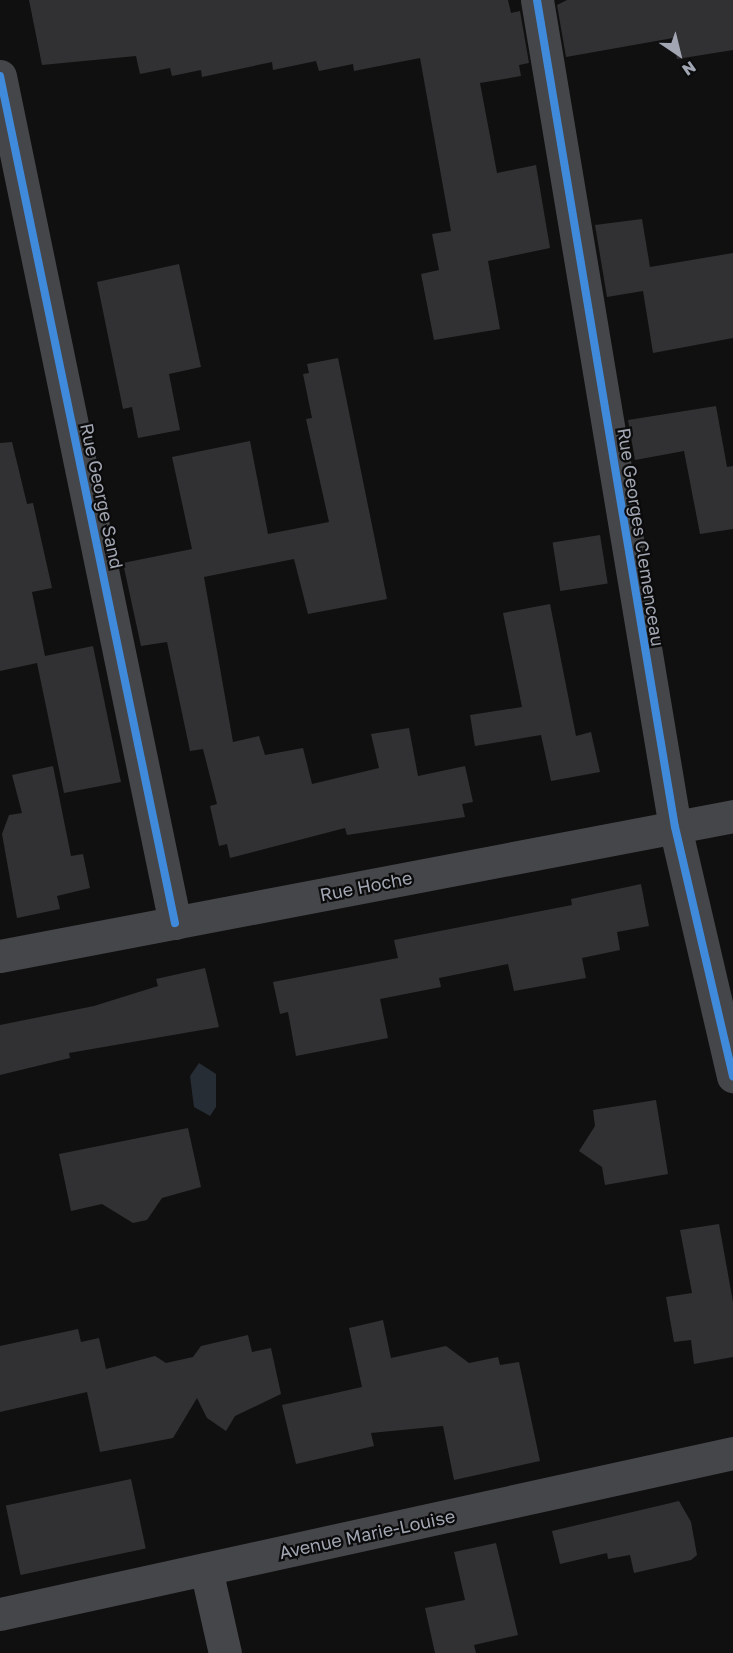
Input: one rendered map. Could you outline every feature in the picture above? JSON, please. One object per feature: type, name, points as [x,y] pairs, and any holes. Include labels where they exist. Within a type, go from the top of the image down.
[{"type":"street","name":"Rue Georges Clemenceau","points":[[537,0],[675,827],[733,1076]]},
{"type":"street","name":"Rue George Sand","points":[[0,76],[175,922]]},
{"type":"street","name":"Rue Hoche","points":[[0,957],[733,816]]},
{"type":"street","name":"Avenue Marie-Louise","points":[[0,1614],[733,1453]]},
{"type":"street","points":[[206,1569],[225,1653]]},
{"type":"shaded area","points":[[199,1063],[216,1074],[216,1107],[210,1116],[194,1107],[190,1076]]},
{"type":"building","points":[[29,0],[508,0],[511,13],[520,11],[529,63],[519,65],[521,76],[480,83],[497,173],[536,165],[550,248],[488,261],[500,329],[434,340],[421,274],[439,270],[432,234],[451,231],[420,58],[354,71],[353,64],[319,71],[316,61],[273,70],[272,62],[202,77],[201,70],[172,76],[170,68],[140,74],[136,56],[42,65]]},
{"type":"building","points":[[567,0],[733,0],[733,50],[677,59],[673,38],[566,57],[557,5]]},
{"type":"building","points":[[642,219],[650,267],[733,253],[733,338],[653,353],[643,291],[607,297],[595,225]]},
{"type":"building","points":[[179,264],[201,367],[169,374],[180,430],[138,438],[132,407],[123,409],[97,282]]},
{"type":"building","points":[[338,358],[387,599],[308,614],[294,559],[204,577],[233,742],[259,736],[265,755],[303,748],[312,784],[379,768],[371,734],[409,728],[418,776],[465,766],[473,802],[462,804],[465,817],[347,835],[345,828],[230,858],[227,844],[219,846],[210,806],[217,804],[203,749],[190,751],[167,642],[141,646],[123,563],[192,549],[172,457],[250,441],[268,534],[329,522],[306,419],[312,418],[303,374],[309,373],[307,364]]},
{"type":"building","points":[[716,406],[727,467],[733,466],[733,529],[700,534],[684,451],[635,460],[628,420]]},
{"type":"building","points":[[12,442],[27,504],[33,503],[52,588],[32,592],[45,656],[93,646],[121,782],[64,793],[37,663],[0,671],[0,443]]},
{"type":"building","points":[[600,535],[608,583],[560,591],[553,543]]},
{"type":"building","points":[[550,604],[576,736],[591,732],[600,772],[551,781],[541,735],[475,746],[470,715],[522,707],[503,613]]},
{"type":"building","points":[[53,766],[71,856],[83,854],[90,888],[57,896],[60,909],[17,918],[2,834],[9,815],[22,813],[12,775]]},
{"type":"building","points":[[641,884],[649,926],[617,932],[620,950],[582,958],[586,978],[514,991],[508,964],[439,978],[441,987],[380,999],[388,1038],[296,1056],[288,1012],[280,1014],[273,982],[398,958],[394,940],[572,905],[571,899]]},
{"type":"building","points":[[205,968],[219,1027],[69,1053],[70,1058],[0,1075],[0,1025],[94,1006],[158,986],[156,979]]},
{"type":"building","points":[[656,1100],[668,1174],[605,1185],[602,1167],[579,1151],[595,1126],[593,1110]]},
{"type":"building","points":[[188,1128],[201,1187],[162,1198],[147,1220],[133,1223],[102,1204],[71,1211],[59,1154]]},
{"type":"building","points":[[719,1224],[733,1302],[733,1357],[694,1364],[691,1340],[674,1342],[666,1297],[692,1293],[680,1230]]},
{"type":"building","points":[[383,1320],[391,1358],[446,1346],[469,1363],[498,1357],[500,1365],[519,1362],[540,1461],[454,1480],[443,1426],[371,1433],[374,1446],[296,1464],[282,1405],[362,1387],[349,1328]]},
{"type":"building","points":[[78,1329],[81,1342],[99,1338],[106,1369],[155,1356],[166,1363],[193,1357],[201,1346],[248,1335],[252,1352],[271,1348],[281,1394],[235,1416],[226,1431],[207,1418],[197,1398],[173,1438],[100,1452],[87,1392],[0,1412],[0,1346]]},
{"type":"building","points":[[131,1479],[146,1548],[21,1575],[6,1506]]},
{"type":"building","points":[[679,1501],[691,1522],[697,1555],[691,1560],[634,1573],[630,1555],[608,1559],[607,1553],[560,1564],[552,1531]]},
{"type":"building","points":[[496,1543],[518,1635],[474,1645],[476,1653],[435,1653],[425,1608],[465,1600],[454,1552]]},
{"type":"cycle path","points":[[537,0],[675,827],[733,1076]]},
{"type":"cycle path","points":[[0,76],[175,923]]}]
